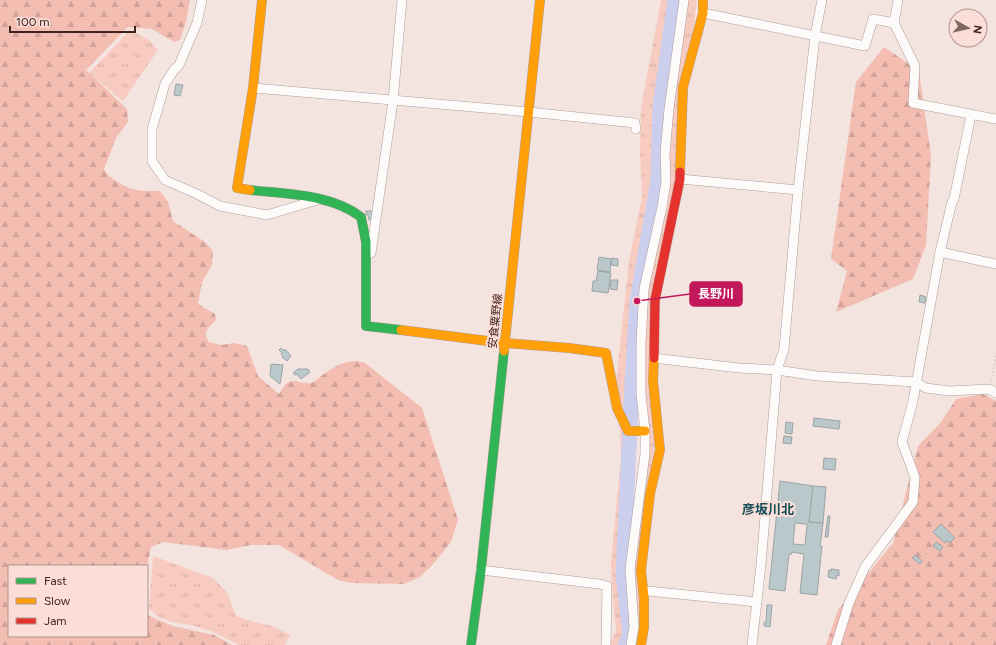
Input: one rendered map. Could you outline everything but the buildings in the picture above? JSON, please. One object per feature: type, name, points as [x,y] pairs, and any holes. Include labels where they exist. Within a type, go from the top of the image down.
[{"type":"street","points":[[202,0],[197,23],[179,65],[165,84],[152,129],[152,161],[164,180],[220,206],[267,215],[322,199]]},
{"type":"street","points":[[262,0],[253,88],[237,188],[322,199],[348,208],[361,217],[366,242],[366,326],[504,343],[569,348],[606,353],[617,408],[628,431],[643,431]]},
{"type":"street","points":[[365,296],[393,101],[402,0]]},
{"type":"street","name":"安食粟野線","points":[[471,645],[481,570],[540,0]]},
{"type":"street","points":[[631,645],[634,627],[630,569],[645,454],[641,394],[641,343],[644,289],[666,182],[665,153],[668,109],[684,0]]},
{"type":"street","points":[[641,645],[644,627],[644,597],[641,571],[650,494],[660,450],[653,380],[655,300],[680,179],[683,87],[703,13],[703,0]]},
{"type":"street","points":[[752,645],[777,370],[784,349],[798,190],[815,36],[822,0]]},
{"type":"street","points":[[898,0],[894,23],[915,66],[913,103],[996,119]]},
{"type":"street","points":[[703,13],[866,46],[873,19],[894,23]]},
{"type":"street","points":[[253,88],[635,123],[636,129]]},
{"type":"street","points":[[836,645],[849,603],[864,567],[913,502],[915,478],[902,442],[916,382],[940,252],[954,199],[971,115]]},
{"type":"street","points":[[680,179],[798,190]]},
{"type":"street","points":[[940,252],[996,264]]},
{"type":"street","points":[[653,358],[739,368],[777,370],[817,376],[916,382],[926,388],[949,391],[993,391]]},
{"type":"street","points":[[481,570],[607,586],[609,644]]},
{"type":"street","points":[[648,591],[757,602]]},
{"type":"path","points":[[993,391],[996,356]]},
{"type":"green space","points":[[0,0],[190,0],[186,22],[180,40],[174,42],[152,29],[128,27],[86,70],[127,109],[128,122],[116,138],[104,169],[106,173],[110,177],[131,189],[141,191],[160,191],[168,202],[173,221],[205,242],[213,251],[212,265],[202,282],[198,304],[215,314],[216,320],[206,332],[209,342],[221,345],[234,343],[247,346],[258,376],[279,394],[289,382],[295,381],[311,383],[331,369],[347,362],[359,361],[365,363],[422,408],[458,520],[451,542],[434,563],[420,577],[404,584],[351,583],[338,580],[279,545],[251,545],[226,550],[163,542],[151,547],[147,565],[8,565],[8,637],[148,637],[148,615],[173,626],[214,635],[232,645],[0,645]]},
{"type":"green space","points":[[661,0],[672,0],[656,111],[654,179],[638,275],[628,385],[634,455],[622,572],[625,605],[620,645],[609,645],[616,631],[611,561],[621,459],[620,432],[615,393],[629,260],[642,197],[640,152],[641,108]]},
{"type":"green space","points":[[687,0],[697,0],[671,215],[652,294],[656,428],[641,603],[636,630],[632,569],[649,427],[644,407],[647,290],[669,181],[670,127]]},
{"type":"green space","points":[[130,30],[149,40],[158,50],[123,101],[89,73]]},
{"type":"green space","points":[[884,47],[919,71],[931,156],[926,245],[913,279],[836,312],[847,271],[831,259],[856,82]]},
{"type":"green space","points":[[983,394],[996,401],[996,645],[826,645],[838,610],[893,543],[918,446],[941,422],[956,399]]},
{"type":"green space","points":[[153,556],[213,578],[227,592],[236,616],[272,626],[290,635],[285,645],[239,645],[211,631],[191,625],[171,622],[159,617],[149,609]]},
{"type":"waterway","points":[[625,645],[630,634],[623,575],[637,301],[658,180],[660,107],[675,0]]},
{"type":"traffic: fast","points":[[250,190],[293,194],[322,199],[349,209],[361,217],[366,242],[366,326],[401,330]]},
{"type":"traffic: fast","points":[[471,645],[481,570],[504,351]]},
{"type":"traffic: slow","points":[[250,190],[237,188],[253,88],[262,0]]},
{"type":"traffic: slow","points":[[504,351],[540,0]]},
{"type":"traffic: slow","points":[[680,172],[683,87],[703,13],[703,0]]},
{"type":"traffic: slow","points":[[401,330],[504,343],[569,348],[606,353],[617,408],[628,431],[645,431]]},
{"type":"traffic: slow","points":[[641,645],[644,627],[644,597],[641,571],[650,494],[660,450],[653,380],[654,358]]},
{"type":"traffic: jam","points":[[654,358],[655,300],[680,179],[680,172]]},
{"type":"place","name":"長野川","points":[[637,301]]},
{"type":"district","name":"彦坂川北","points":[[768,509]]}]
